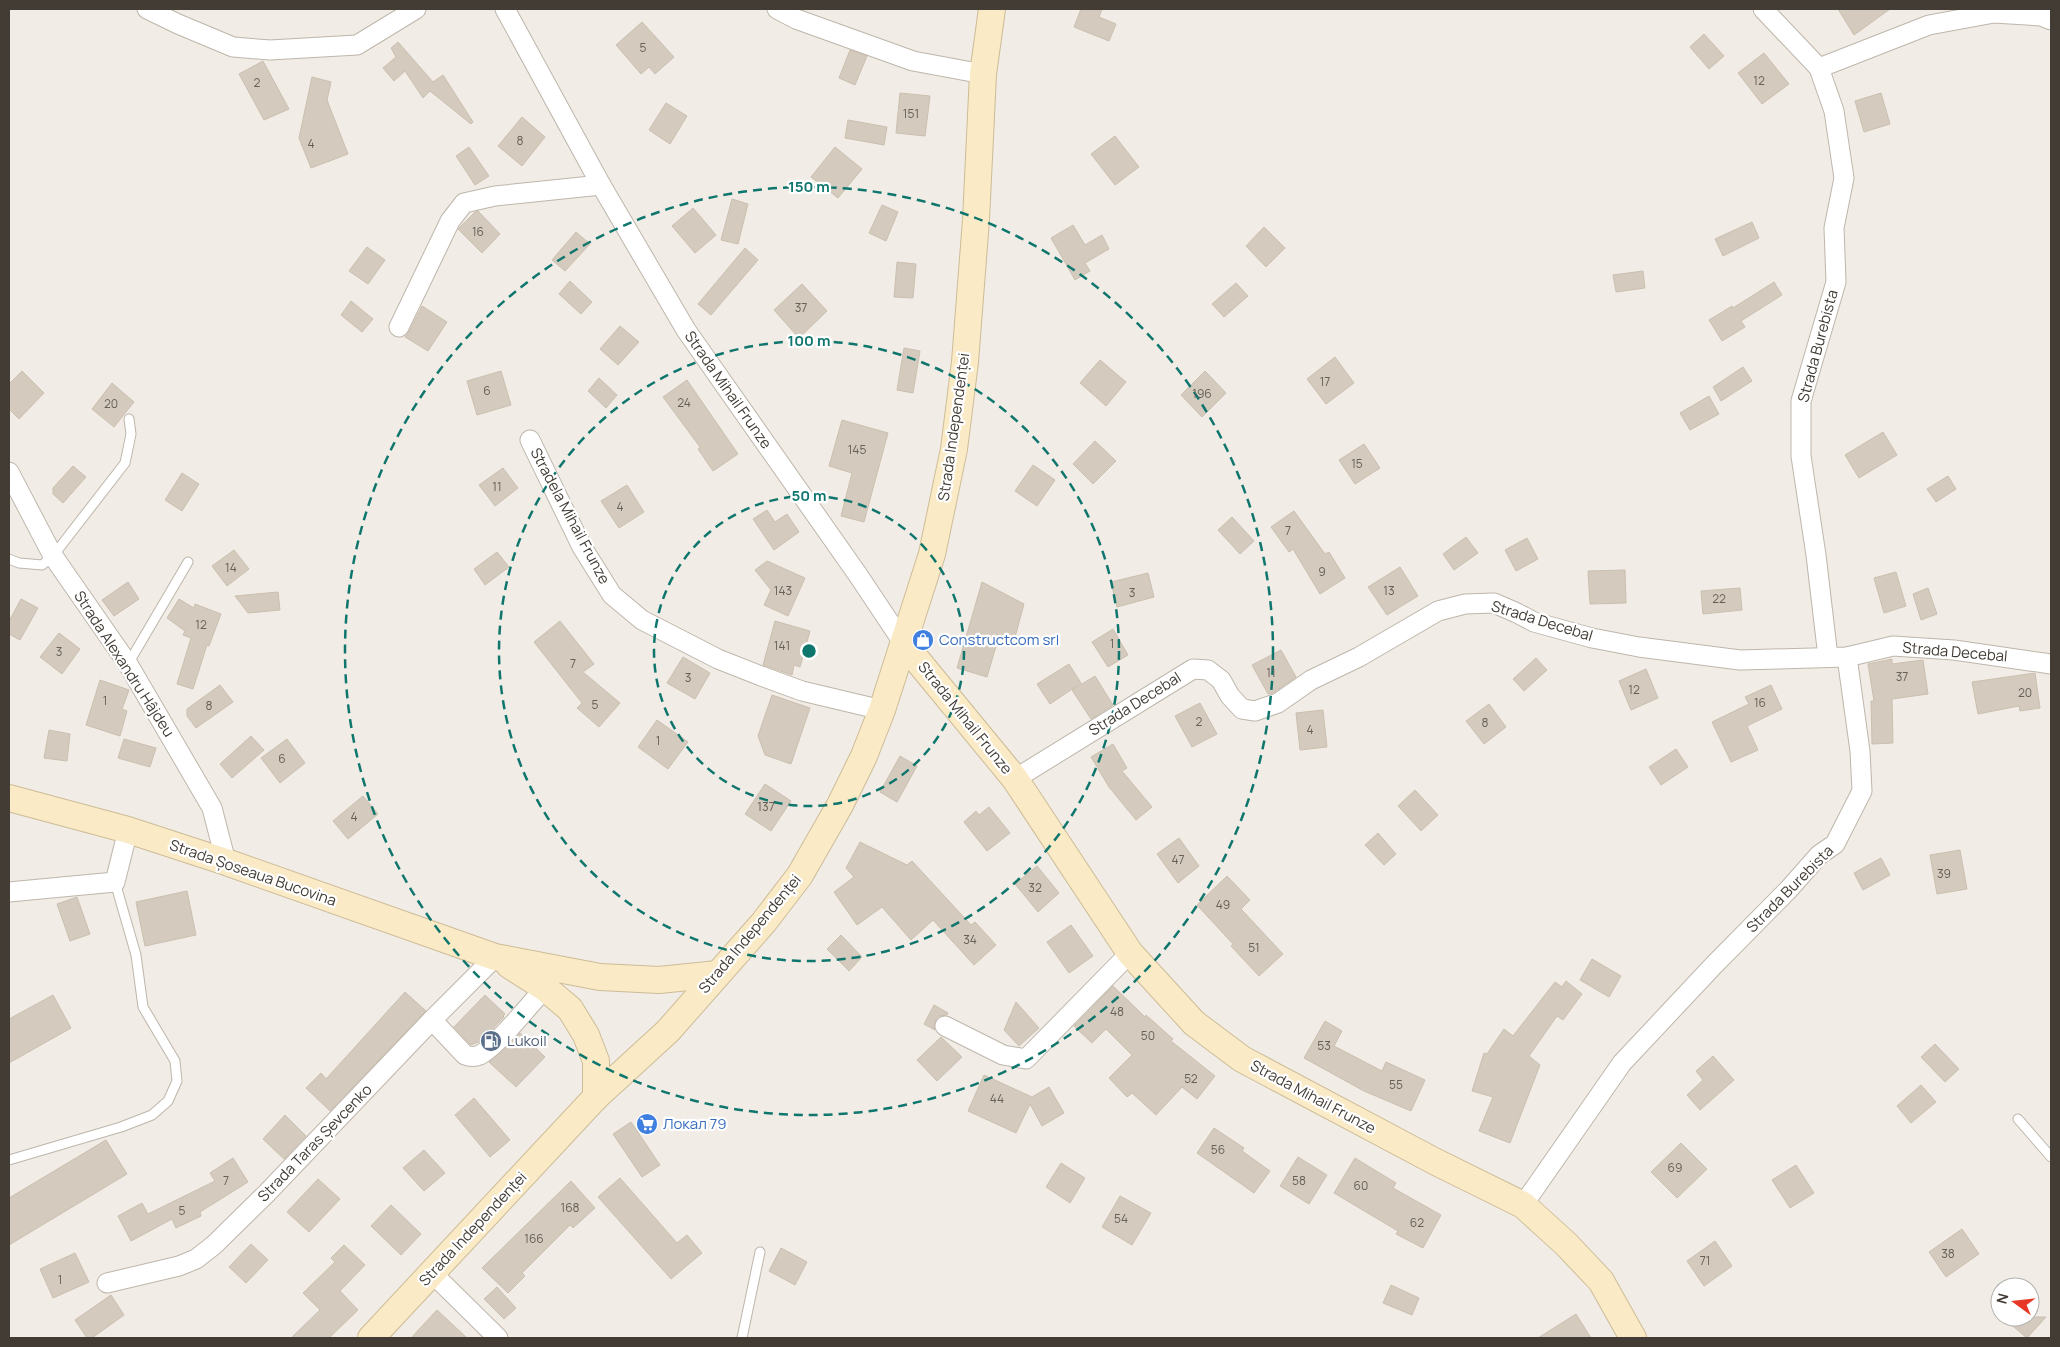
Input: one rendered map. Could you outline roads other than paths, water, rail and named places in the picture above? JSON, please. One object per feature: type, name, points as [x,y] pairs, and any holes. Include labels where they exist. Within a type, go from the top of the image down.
[{"type":"main road","name":"Strada Independenței","points":[[371,1338],[596,1097],[668,1031],[764,922],[800,875],[840,806],[864,756],[882,710],[932,554],[954,449],[965,362],[976,220],[983,74],[992,9]]},
{"type":"main road","name":"Strada Mihail Frunze","points":[[904,644],[1015,779],[1130,953],[1194,1023],[1242,1059],[1436,1162],[1523,1205],[1566,1244],[1601,1280],[1633,1338]]},
{"type":"main road","name":"Strada Șoseaua Bucovina","points":[[9,798],[128,830],[226,862],[495,957],[600,977],[659,980],[718,974]]},
{"type":"main road","name":"Strada Șoseaua Bucovina","points":[[495,957],[546,988],[570,1009],[586,1035],[596,1062],[596,1097]]},
{"type":"street","points":[[147,9],[233,47],[270,50],[357,45],[416,9]]},
{"type":"street","name":"Strada Mihail Frunze","points":[[505,9],[601,185],[686,330],[858,575],[904,644]]},
{"type":"street","points":[[777,9],[796,19],[913,62],[983,74]]},
{"type":"street","name":"Strada Burebista","points":[[1763,9],[1819,68],[1834,110],[1844,178],[1834,228],[1836,282],[1801,401],[1801,456],[1816,555],[1828,657]]},
{"type":"street","points":[[1819,68],[1929,25],[1994,14],[2041,16],[2051,20]]},
{"type":"street","points":[[399,327],[450,221],[464,203],[495,196],[601,185]]},
{"type":"street","name":"Stradela Mihail Frunze","points":[[530,440],[582,547],[612,595],[642,620],[718,659],[761,676],[802,691],[882,710]]},
{"type":"street","name":"Strada Alexandru Hâjdeu","points":[[9,472],[53,556],[128,664],[212,808],[226,862]]},
{"type":"street","name":"Strada Decebal","points":[[1015,779],[1193,669],[1208,670],[1221,680],[1230,696],[1242,709],[1255,711],[1278,703],[1311,680],[1359,657],[1438,611],[1465,604],[1494,603],[1517,612],[1534,622],[1592,638],[1639,647],[1740,660],[1847,657],[1892,646],[1954,650],[2051,664]]},
{"type":"street","name":"Strada Burebista","points":[[1523,1205],[1622,1063],[1713,966],[1789,889],[1819,855],[1835,844],[1862,790],[1860,751],[1847,657]]},
{"type":"street","points":[[9,892],[115,882],[128,830]]},
{"type":"street","points":[[945,1026],[1003,1055],[1026,1060],[1130,953]]},
{"type":"street","name":"Strada Taras Șevcenko","points":[[107,1283],[180,1266],[196,1259],[214,1245],[266,1194],[432,1020],[495,957]]},
{"type":"street","points":[[432,1020],[466,1055],[471,1057],[480,1055],[497,1040],[546,988]]},
{"type":"street","points":[[432,1273],[498,1338]]},
{"type":"lane","points":[[9,559],[19,563],[42,565],[53,556],[125,463],[131,434],[128,419]]},
{"type":"lane","points":[[128,664],[188,562]]},
{"type":"lane","points":[[9,1160],[121,1127],[152,1115],[168,1101],[177,1081],[175,1061],[143,1007],[136,955],[115,882]]},
{"type":"lane","points":[[2018,1118],[2051,1157]]},
{"type":"lane","points":[[742,1338],[760,1252]]},
{"type":"place","name":"Constructcom srl","points":[[923,640]]},
{"type":"place","name":"Lukoil","points":[[491,1041]]},
{"type":"place","name":"Локал 79","points":[[647,1124]]}]
